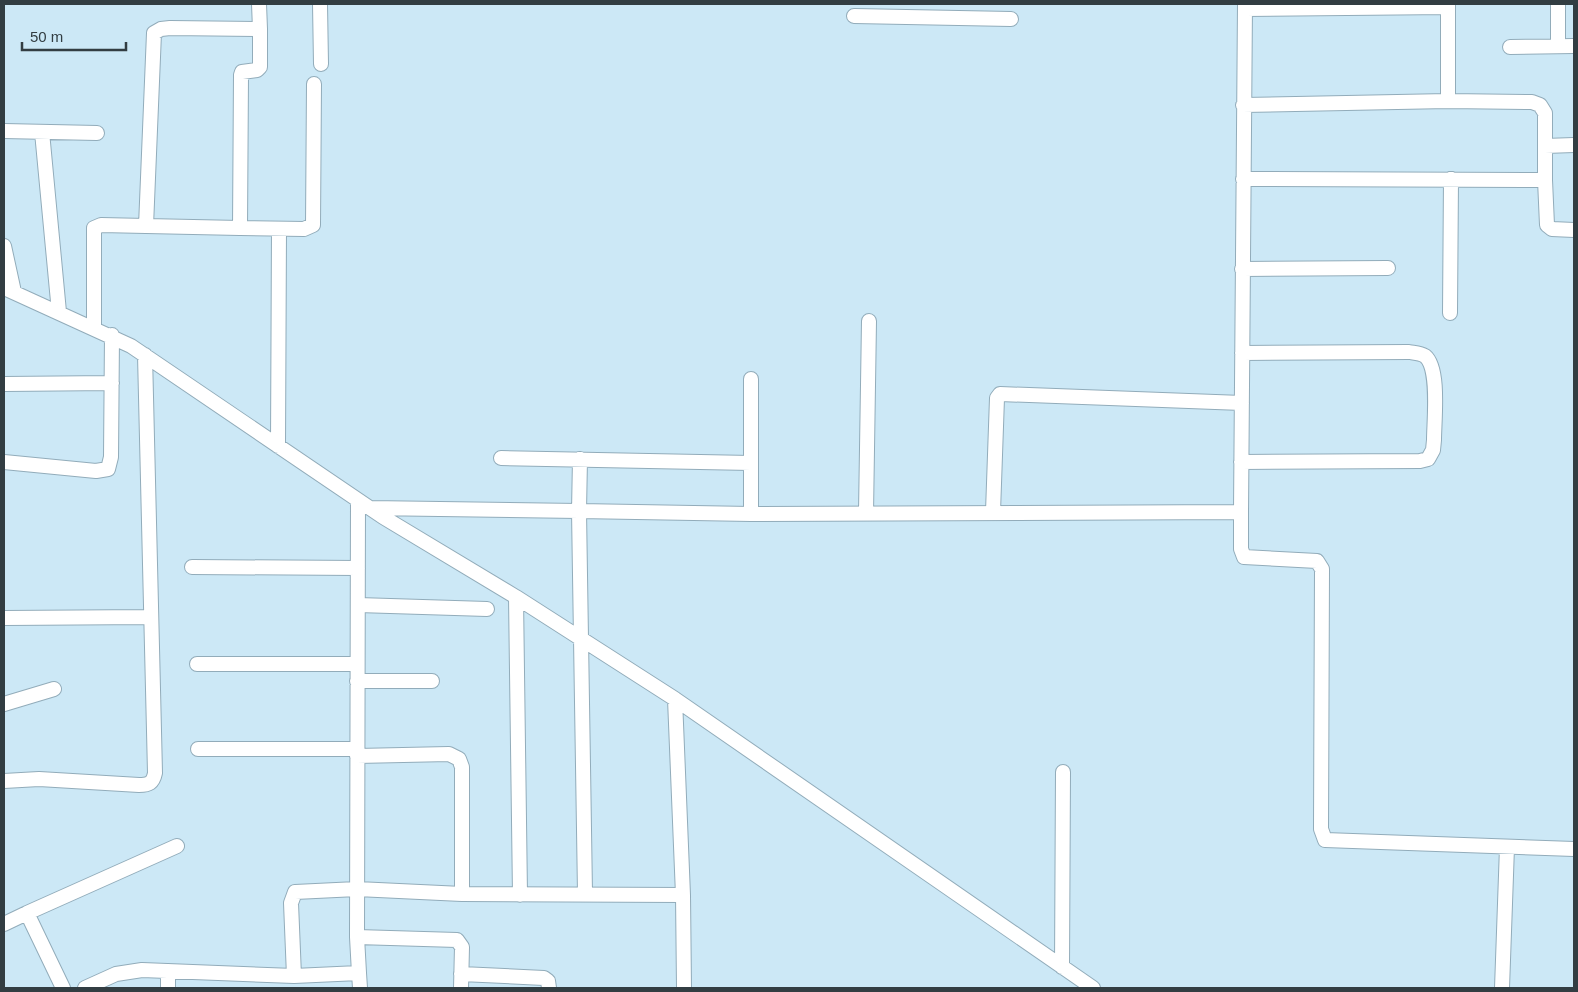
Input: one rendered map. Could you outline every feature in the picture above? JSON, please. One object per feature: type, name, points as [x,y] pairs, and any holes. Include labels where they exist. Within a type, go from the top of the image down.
[{"type":"street","points":[[240,228],[241,75],[242,72],[258,70],[260,67],[259,4]]},
{"type":"street","points":[[320,4],[322,64]]},
{"type":"street","points":[[1558,4],[1558,46]]},
{"type":"street","points":[[1448,101],[1448,6],[1245,7],[1241,550],[1244,557],[1317,561],[1322,569],[1322,837],[1330,841],[1574,849]]},
{"type":"street","points":[[854,16],[919,10],[1011,19]]},
{"type":"street","points":[[146,226],[154,34],[161,29],[170,28],[260,29]]},
{"type":"street","points":[[1510,47],[1574,46]]},
{"type":"street","points":[[94,328],[94,228],[101,225],[304,229],[313,224],[314,84]]},
{"type":"street","points":[[1244,105],[1448,101],[1532,102],[1540,105],[1545,113],[1547,225],[1552,229],[1574,230]]},
{"type":"street","points":[[4,131],[97,133]]},
{"type":"street","points":[[42,132],[59,312]]},
{"type":"street","points":[[1545,146],[1574,145]]},
{"type":"street","points":[[1243,179],[1545,180]]},
{"type":"street","points":[[1450,313],[1452,179]]},
{"type":"street","points":[[278,446],[279,229]]},
{"type":"street","points":[[4,246],[9,290],[112,335],[145,355],[364,504],[516,596],[675,699],[1093,988]]},
{"type":"street","points":[[1242,269],[1388,268]]},
{"type":"street","points":[[866,513],[869,321]]},
{"type":"street","points":[[4,462],[96,471],[108,469],[111,457],[112,335]]},
{"type":"street","points":[[1241,462],[1420,461],[1428,459],[1433,450],[1434,431],[1434,375],[1431,364],[1424,356],[1409,352],[1242,353]]},
{"type":"street","points":[[4,781],[39,779],[148,785],[153,781],[155,774],[145,355]]},
{"type":"street","points":[[751,379],[751,514]]},
{"type":"street","points":[[4,384],[112,383]]},
{"type":"street","points":[[993,512],[997,398],[1000,394],[1242,404]]},
{"type":"street","points":[[501,458],[580,458],[751,463]]},
{"type":"street","points":[[580,458],[580,638],[584,893]]},
{"type":"street","points":[[364,504],[751,514],[1241,512]]},
{"type":"street","points":[[360,988],[357,937],[357,664],[358,568],[364,504]]},
{"type":"street","points":[[192,567],[358,568]]},
{"type":"street","points":[[516,596],[520,894]]},
{"type":"street","points":[[358,605],[487,608]]},
{"type":"street","points":[[4,618],[150,617]]},
{"type":"street","points":[[197,664],[357,664]]},
{"type":"street","points":[[357,681],[432,681]]},
{"type":"street","points":[[4,704],[54,689]]},
{"type":"street","points":[[675,699],[684,988]]},
{"type":"street","points":[[198,748],[449,754],[459,759],[462,768],[462,894]]},
{"type":"street","points":[[1062,967],[1063,772]]},
{"type":"street","points":[[4,924],[177,846]]},
{"type":"street","points":[[1502,988],[1507,847]]},
{"type":"street","points":[[294,976],[292,896],[301,890],[357,889],[462,894],[584,893],[682,895]]},
{"type":"street","points":[[27,913],[63,988]]},
{"type":"street","points":[[357,937],[457,940],[462,947],[461,981],[544,978],[548,981],[549,988]]},
{"type":"street","points":[[85,988],[116,974],[142,970],[294,976],[359,973]]},
{"type":"street","points":[[168,971],[168,988]]}]
